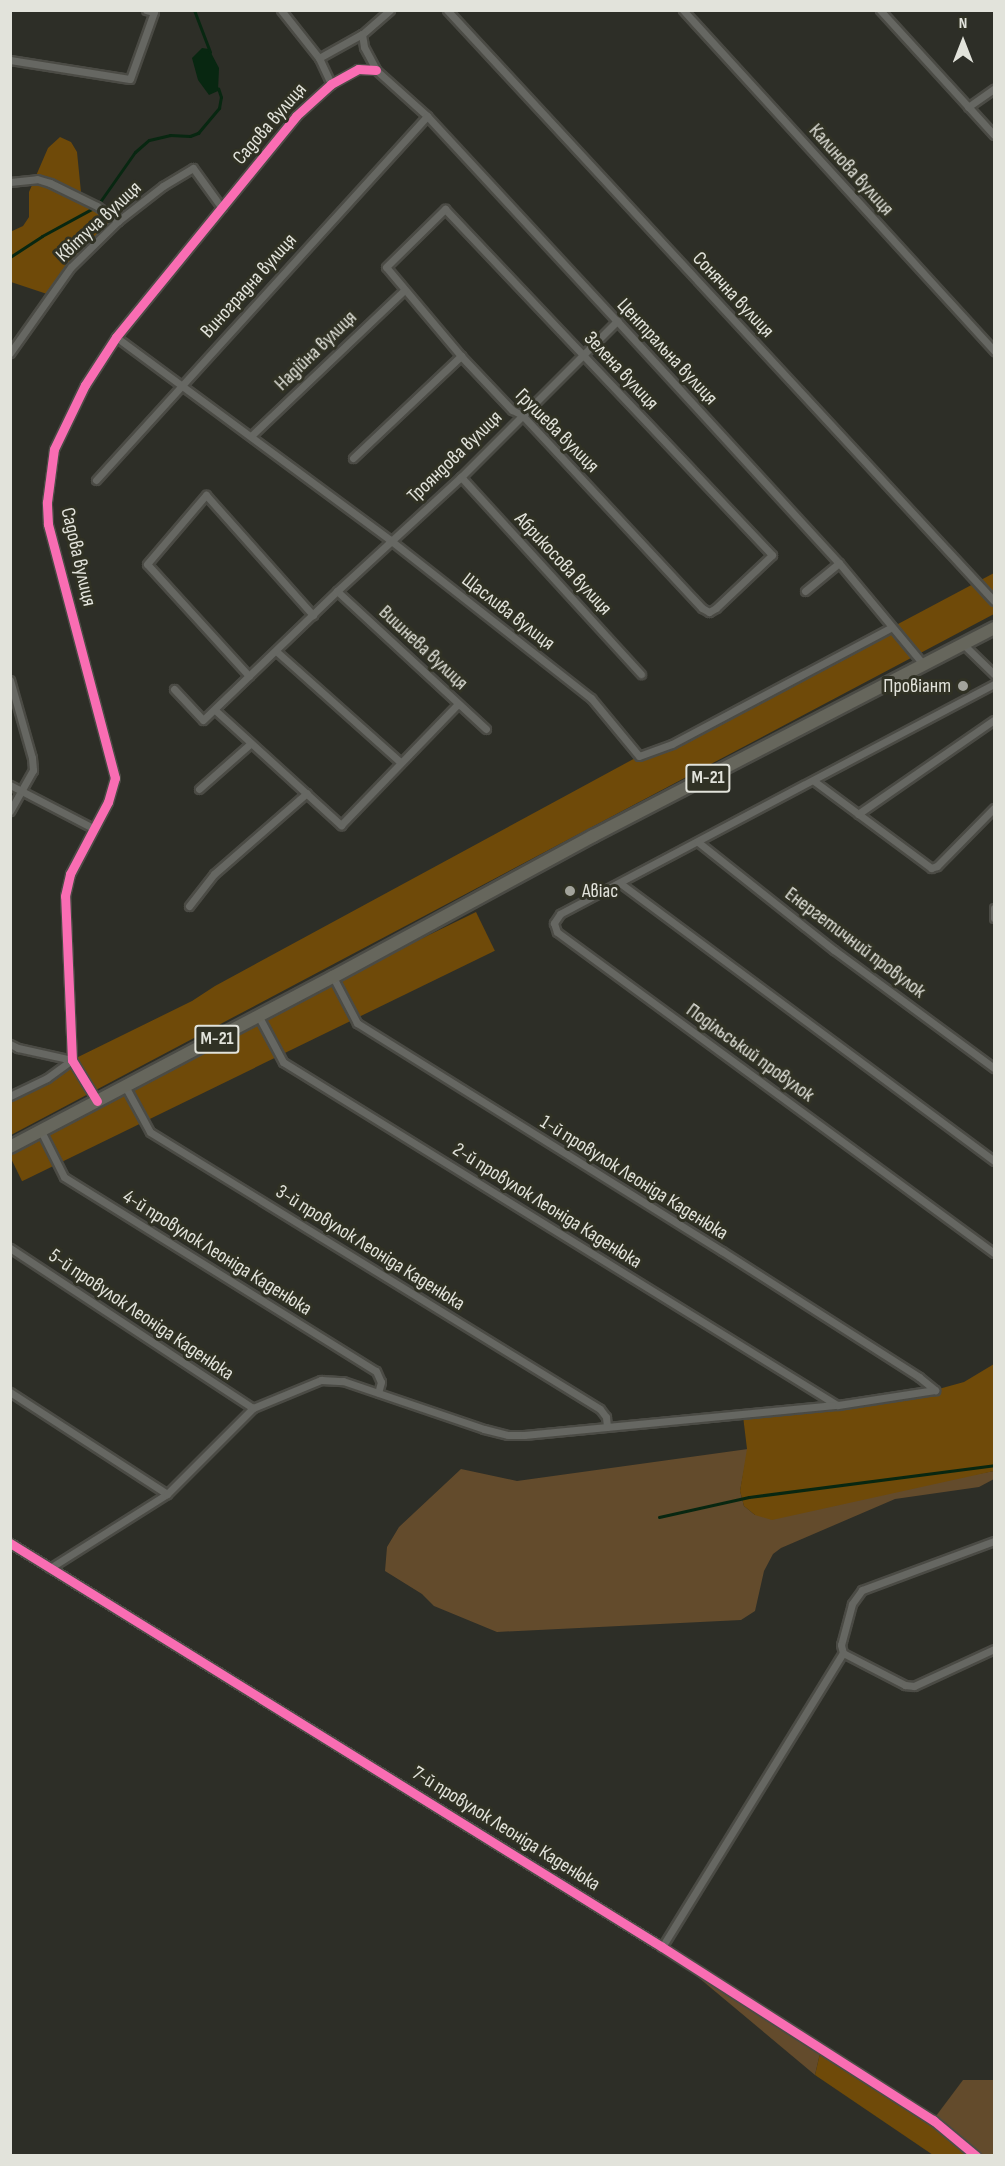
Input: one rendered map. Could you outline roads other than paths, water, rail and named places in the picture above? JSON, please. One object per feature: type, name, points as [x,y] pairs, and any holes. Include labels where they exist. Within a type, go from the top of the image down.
[{"type":"highway","name":"М-21","points":[[10,1147],[259,1017],[593,836],[994,628]]},
{"type":"street","points":[[10,60],[130,79],[154,12],[146,10]]},
{"type":"street","points":[[281,10],[319,58],[331,84]]},
{"type":"street","points":[[319,58],[362,34],[390,10]]},
{"type":"street","name":"Сонячна вулиця","points":[[447,10],[994,601]]},
{"type":"street","name":"Калинова вулиця","points":[[683,10],[994,351]]},
{"type":"street","points":[[880,10],[994,135]]},
{"type":"street","points":[[362,34],[364,47],[376,70]]},
{"type":"street","name":"Садова вулиця","points":[[72,1059],[65,896],[70,874],[108,801],[115,778],[53,548],[46,502],[59,435],[85,386],[116,337],[296,116],[331,84],[358,69],[376,70]]},
{"type":"street","name":"Центральна вулиця","points":[[376,70],[427,116],[617,321],[839,562],[925,665]]},
{"type":"street","points":[[968,107],[994,89]]},
{"type":"street","name":"Виноградна вулиця","points":[[96,480],[427,116]]},
{"type":"street","name":"Квітуча вулиця","points":[[10,353],[71,267],[118,221],[163,186],[193,168],[222,208]]},
{"type":"street","points":[[10,183],[31,179],[50,183],[97,207],[118,221]]},
{"type":"street","name":"Грушева вулиця","points":[[445,209],[386,267],[461,356],[512,410],[522,415],[702,608],[709,612],[772,555]]},
{"type":"street","name":"Зелена вулиця","points":[[445,209],[772,555]]},
{"type":"street","name":"Надійна вулиця","points":[[252,435],[404,290]]},
{"type":"street","name":"Трояндова вулиця","points":[[215,710],[390,540],[461,477],[617,321]]},
{"type":"street","name":"Щаслива вулиця","points":[[116,337],[252,435],[591,698],[639,756],[672,744],[892,627]]},
{"type":"street","points":[[353,458],[461,356]]},
{"type":"street","name":"Абрикосова вулиця","points":[[461,477],[641,674]]},
{"type":"street","points":[[249,676],[147,564],[207,495],[313,615]]},
{"type":"street","points":[[805,591],[839,562]]},
{"type":"street","name":"Вишнева вулиця","points":[[337,591],[486,729]]},
{"type":"street","points":[[963,644],[994,674]]},
{"type":"street","points":[[276,651],[400,762]]},
{"type":"street","points":[[10,680],[33,758],[33,770],[10,811]]},
{"type":"street","name":"Подільський провулок","points":[[994,684],[560,914],[554,923],[557,932],[994,1253]]},
{"type":"street","points":[[174,689],[203,720],[215,710],[341,825],[458,704]]},
{"type":"street","points":[[858,814],[994,720]]},
{"type":"street","points":[[199,789],[251,743]]},
{"type":"street","points":[[814,781],[933,868],[994,808]]},
{"type":"street","points":[[10,785],[93,828]]},
{"type":"street","points":[[189,906],[214,874],[307,793]]},
{"type":"street","name":"Енергетичний провулок","points":[[698,842],[843,956],[994,1068]]},
{"type":"street","points":[[620,883],[994,1161]]},
{"type":"street","points":[[994,908],[994,918]]},
{"type":"street","name":"1-й провулок Леоніда Каденюка","points":[[333,977],[357,1023],[751,1270],[919,1377],[935,1390],[838,1406]]},
{"type":"street","name":"2-й провулок Леоніда Каденюка","points":[[259,1017],[283,1062],[838,1406]]},
{"type":"street","points":[[10,1044],[18,1048],[72,1059],[97,1101]]},
{"type":"street","points":[[10,1096],[47,1078],[72,1059]]},
{"type":"street","name":"3-й провулок Леоніда Каденюка","points":[[125,1086],[150,1132],[600,1409],[606,1417],[608,1427]]},
{"type":"street","name":"4-й провулок Леоніда Каденюка","points":[[41,1131],[64,1177],[376,1371],[381,1382],[378,1393]]},
{"type":"street","name":"5-й провулок Леоніда Каденюка","points":[[10,1248],[253,1408]]},
{"type":"street","points":[[50,1568],[167,1494],[253,1408],[314,1382],[328,1379],[343,1381],[508,1435],[838,1406]]},
{"type":"street","points":[[10,1392],[167,1494]]},
{"type":"street","points":[[662,1947],[843,1653],[841,1641],[852,1604],[862,1590],[994,1541]]},
{"type":"street","name":"7-й провулок Леоніда Каденюка","points":[[10,1543],[662,1947],[933,2120],[976,2156]]},
{"type":"street","points":[[843,1653],[905,1685],[914,1686],[994,1649]]},
{"type":"waterway","points":[[194,10],[210,52]]},
{"type":"waterway","points":[[10,257],[42,236],[97,206],[135,152],[149,140],[170,135],[190,136],[198,133],[219,108],[221,97],[218,88]]},
{"type":"waterway","points":[[659,1517],[749,1497],[994,1465]]},
{"type":"place","name":"Провіант","points":[[963,686]]},
{"type":"place","name":"Авіас","points":[[570,891]]}]
